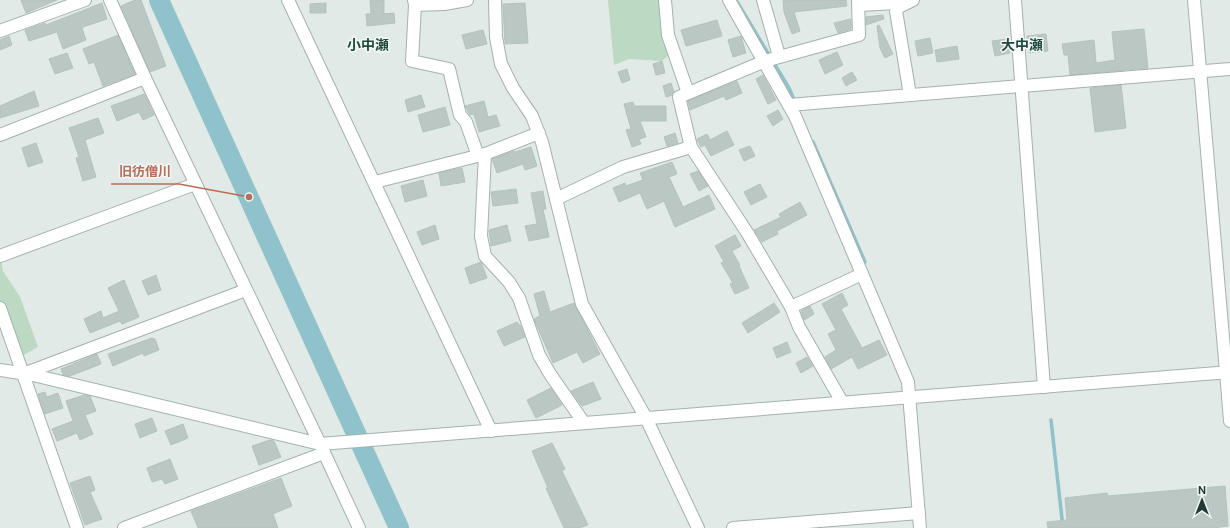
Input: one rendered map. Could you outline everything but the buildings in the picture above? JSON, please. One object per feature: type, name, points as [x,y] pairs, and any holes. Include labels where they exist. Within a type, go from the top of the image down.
[{"type":"street","points":[[0,31],[85,0]]},
{"type":"street","points":[[110,0],[145,78],[359,528]]},
{"type":"street","points":[[288,0],[491,431]]},
{"type":"street","points":[[467,0],[444,4],[414,2],[412,61],[449,69],[460,115],[466,122],[481,155],[481,236],[485,256],[509,282],[519,298],[539,355],[550,374],[584,423]]},
{"type":"street","points":[[495,0],[496,37],[501,64],[513,88],[532,116],[539,134],[582,304],[646,418],[698,528]]},
{"type":"street","points":[[665,0],[668,35],[688,93]]},
{"type":"street","points":[[729,0],[789,105],[908,382],[920,528]]},
{"type":"street","points":[[763,0],[779,56]]},
{"type":"street","points":[[910,95],[896,11],[899,7],[913,0]]},
{"type":"street","points":[[1015,0],[1023,86],[1044,387]]},
{"type":"street","points":[[1194,0],[1228,372],[1230,420]]},
{"type":"street","points":[[842,402],[799,328],[791,307],[748,234],[691,147],[679,97],[764,61],[859,35],[859,2],[896,3],[899,7]]},
{"type":"street","points":[[789,105],[1230,69]]},
{"type":"street","points":[[0,135],[145,78]]},
{"type":"street","points":[[375,182],[481,155],[539,134]]},
{"type":"street","points":[[556,199],[623,167],[691,147]]},
{"type":"street","points":[[0,256],[195,184]]},
{"type":"street","points":[[791,307],[862,274]]},
{"type":"street","points":[[23,374],[246,290]]},
{"type":"street","points":[[0,308],[77,528]]},
{"type":"street","points":[[0,370],[23,374],[322,448]]},
{"type":"street","points":[[124,528],[322,448],[584,423],[909,396],[1228,372]]},
{"type":"street","points":[[733,528],[919,513]]},
{"type":"green space","points":[[608,0],[664,0],[673,51],[662,61],[629,59],[614,65]]},
{"type":"green space","points":[[0,254],[3,271],[20,297],[38,347],[18,358],[0,310]]},
{"type":"waterway","points":[[159,0],[399,528]]},
{"type":"waterway","points":[[736,0],[789,88],[795,102]]},
{"type":"waterway","points":[[813,142],[865,262]]},
{"type":"waterway","points":[[1051,420],[1063,528]]},
{"type":"place","name":"旧彷僧川","points":[[249,197]]},
{"type":"district","name":"小中瀬","points":[[368,45]]},
{"type":"district","name":"大中瀬","points":[[1022,45]]}]
